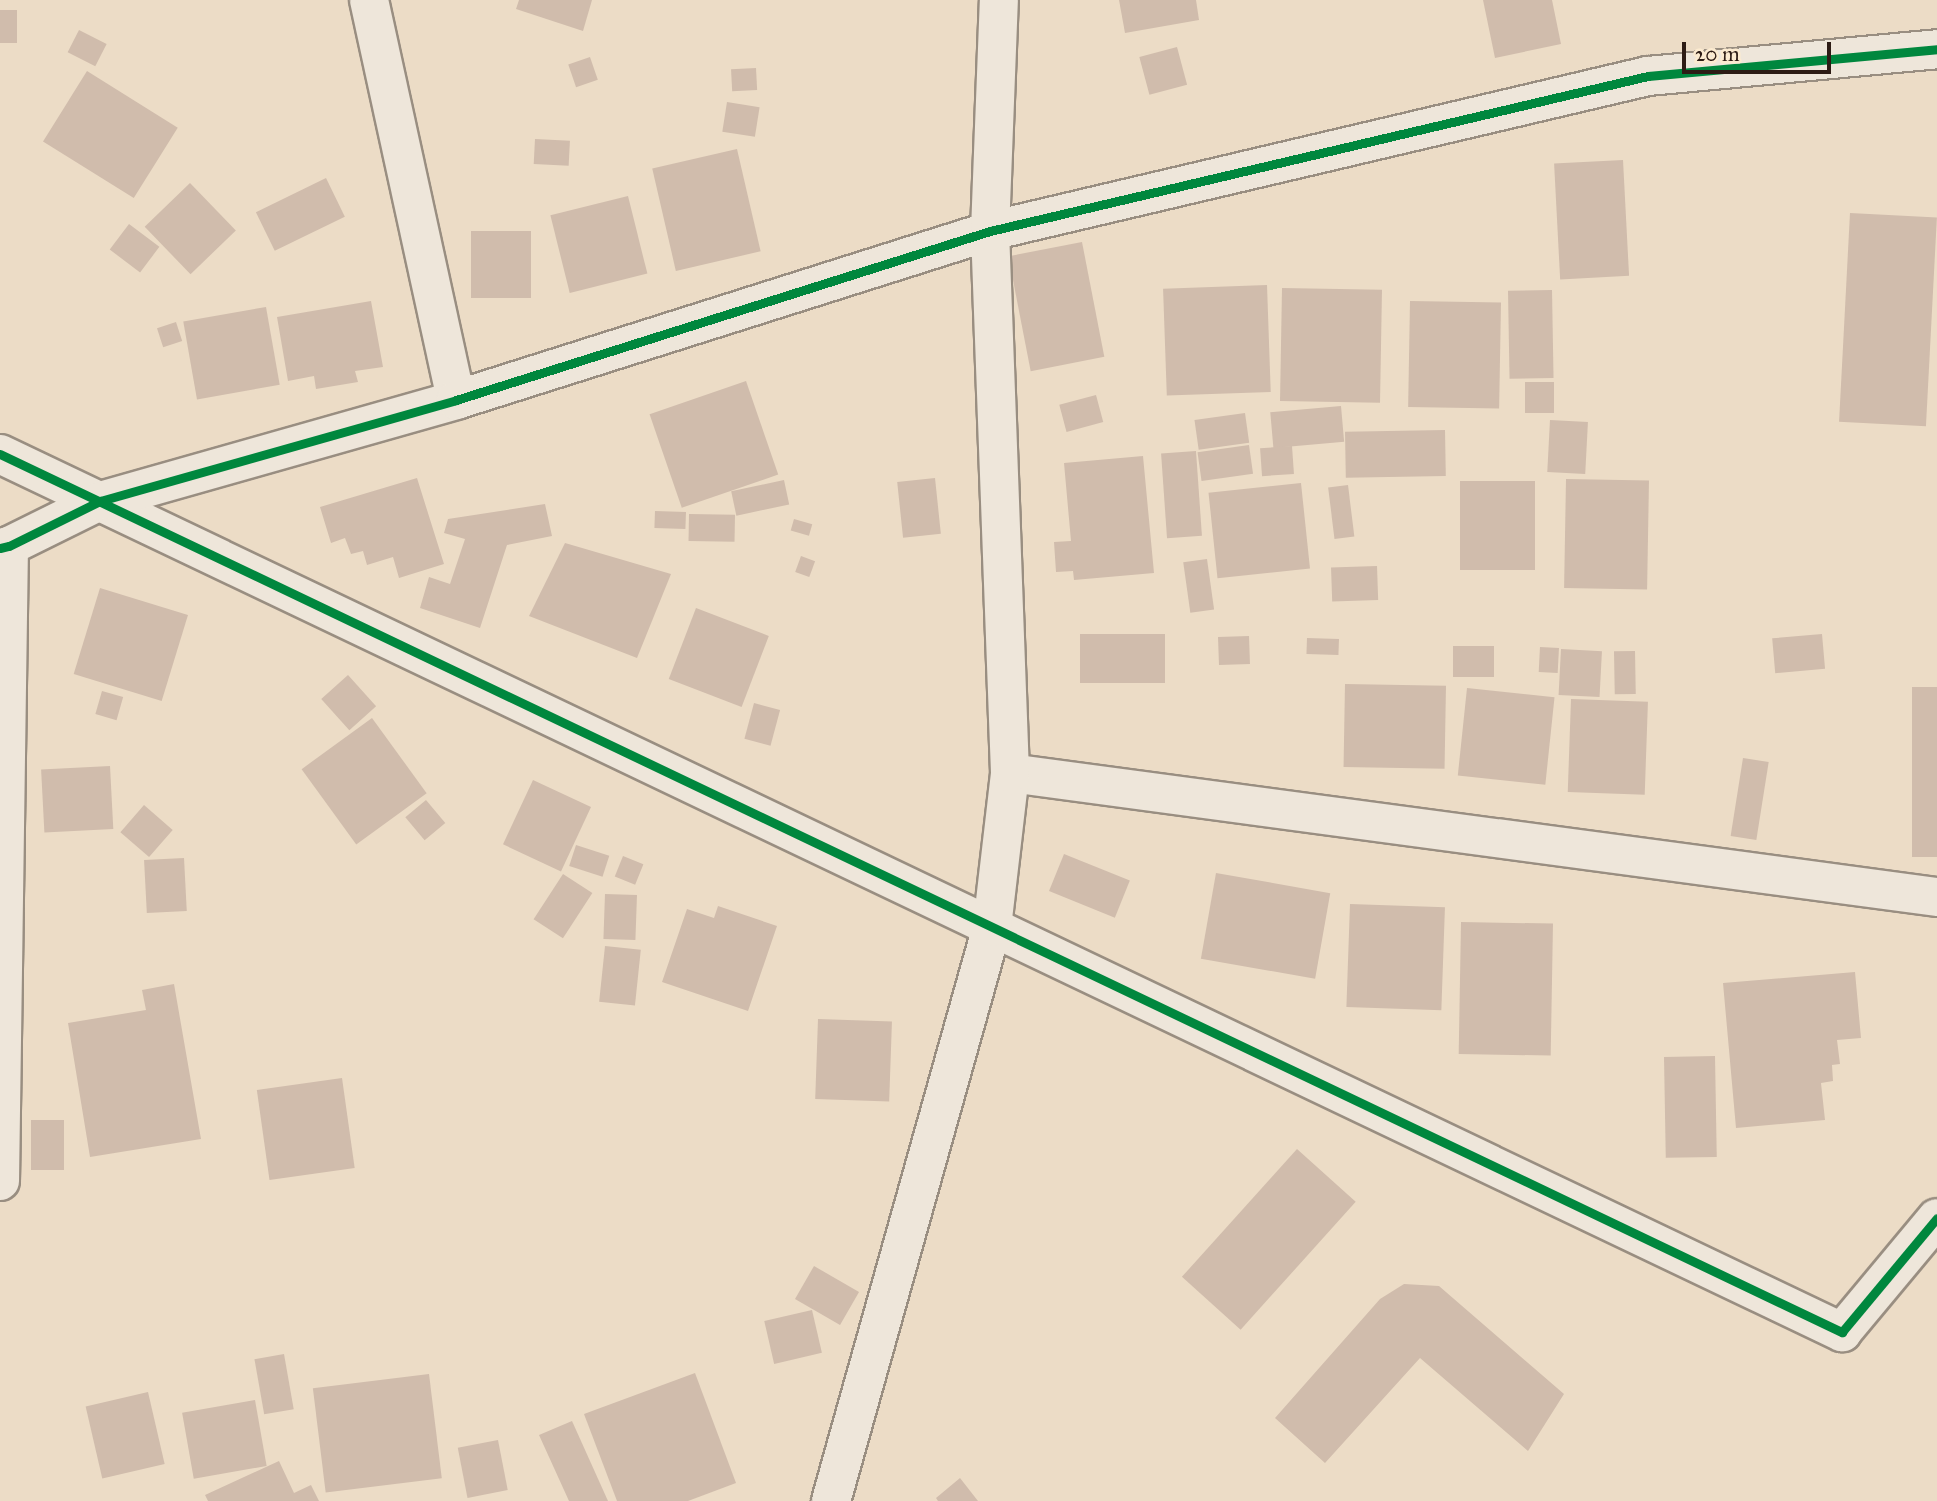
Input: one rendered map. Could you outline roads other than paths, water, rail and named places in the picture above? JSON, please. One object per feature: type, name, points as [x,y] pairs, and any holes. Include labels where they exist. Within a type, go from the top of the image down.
[{"type":"street","points":[[369,0],[456,400]]},
{"type":"street","points":[[831,1501],[992,927],[1010,773],[990,231],[999,0]]},
{"type":"street","points":[[0,1181],[5,547],[100,501],[456,400],[990,231],[1648,76],[1937,49]]},
{"type":"street","points":[[0,454],[1842,1332],[1937,1218]]},
{"type":"street","points":[[1010,773],[1937,897]]}]
